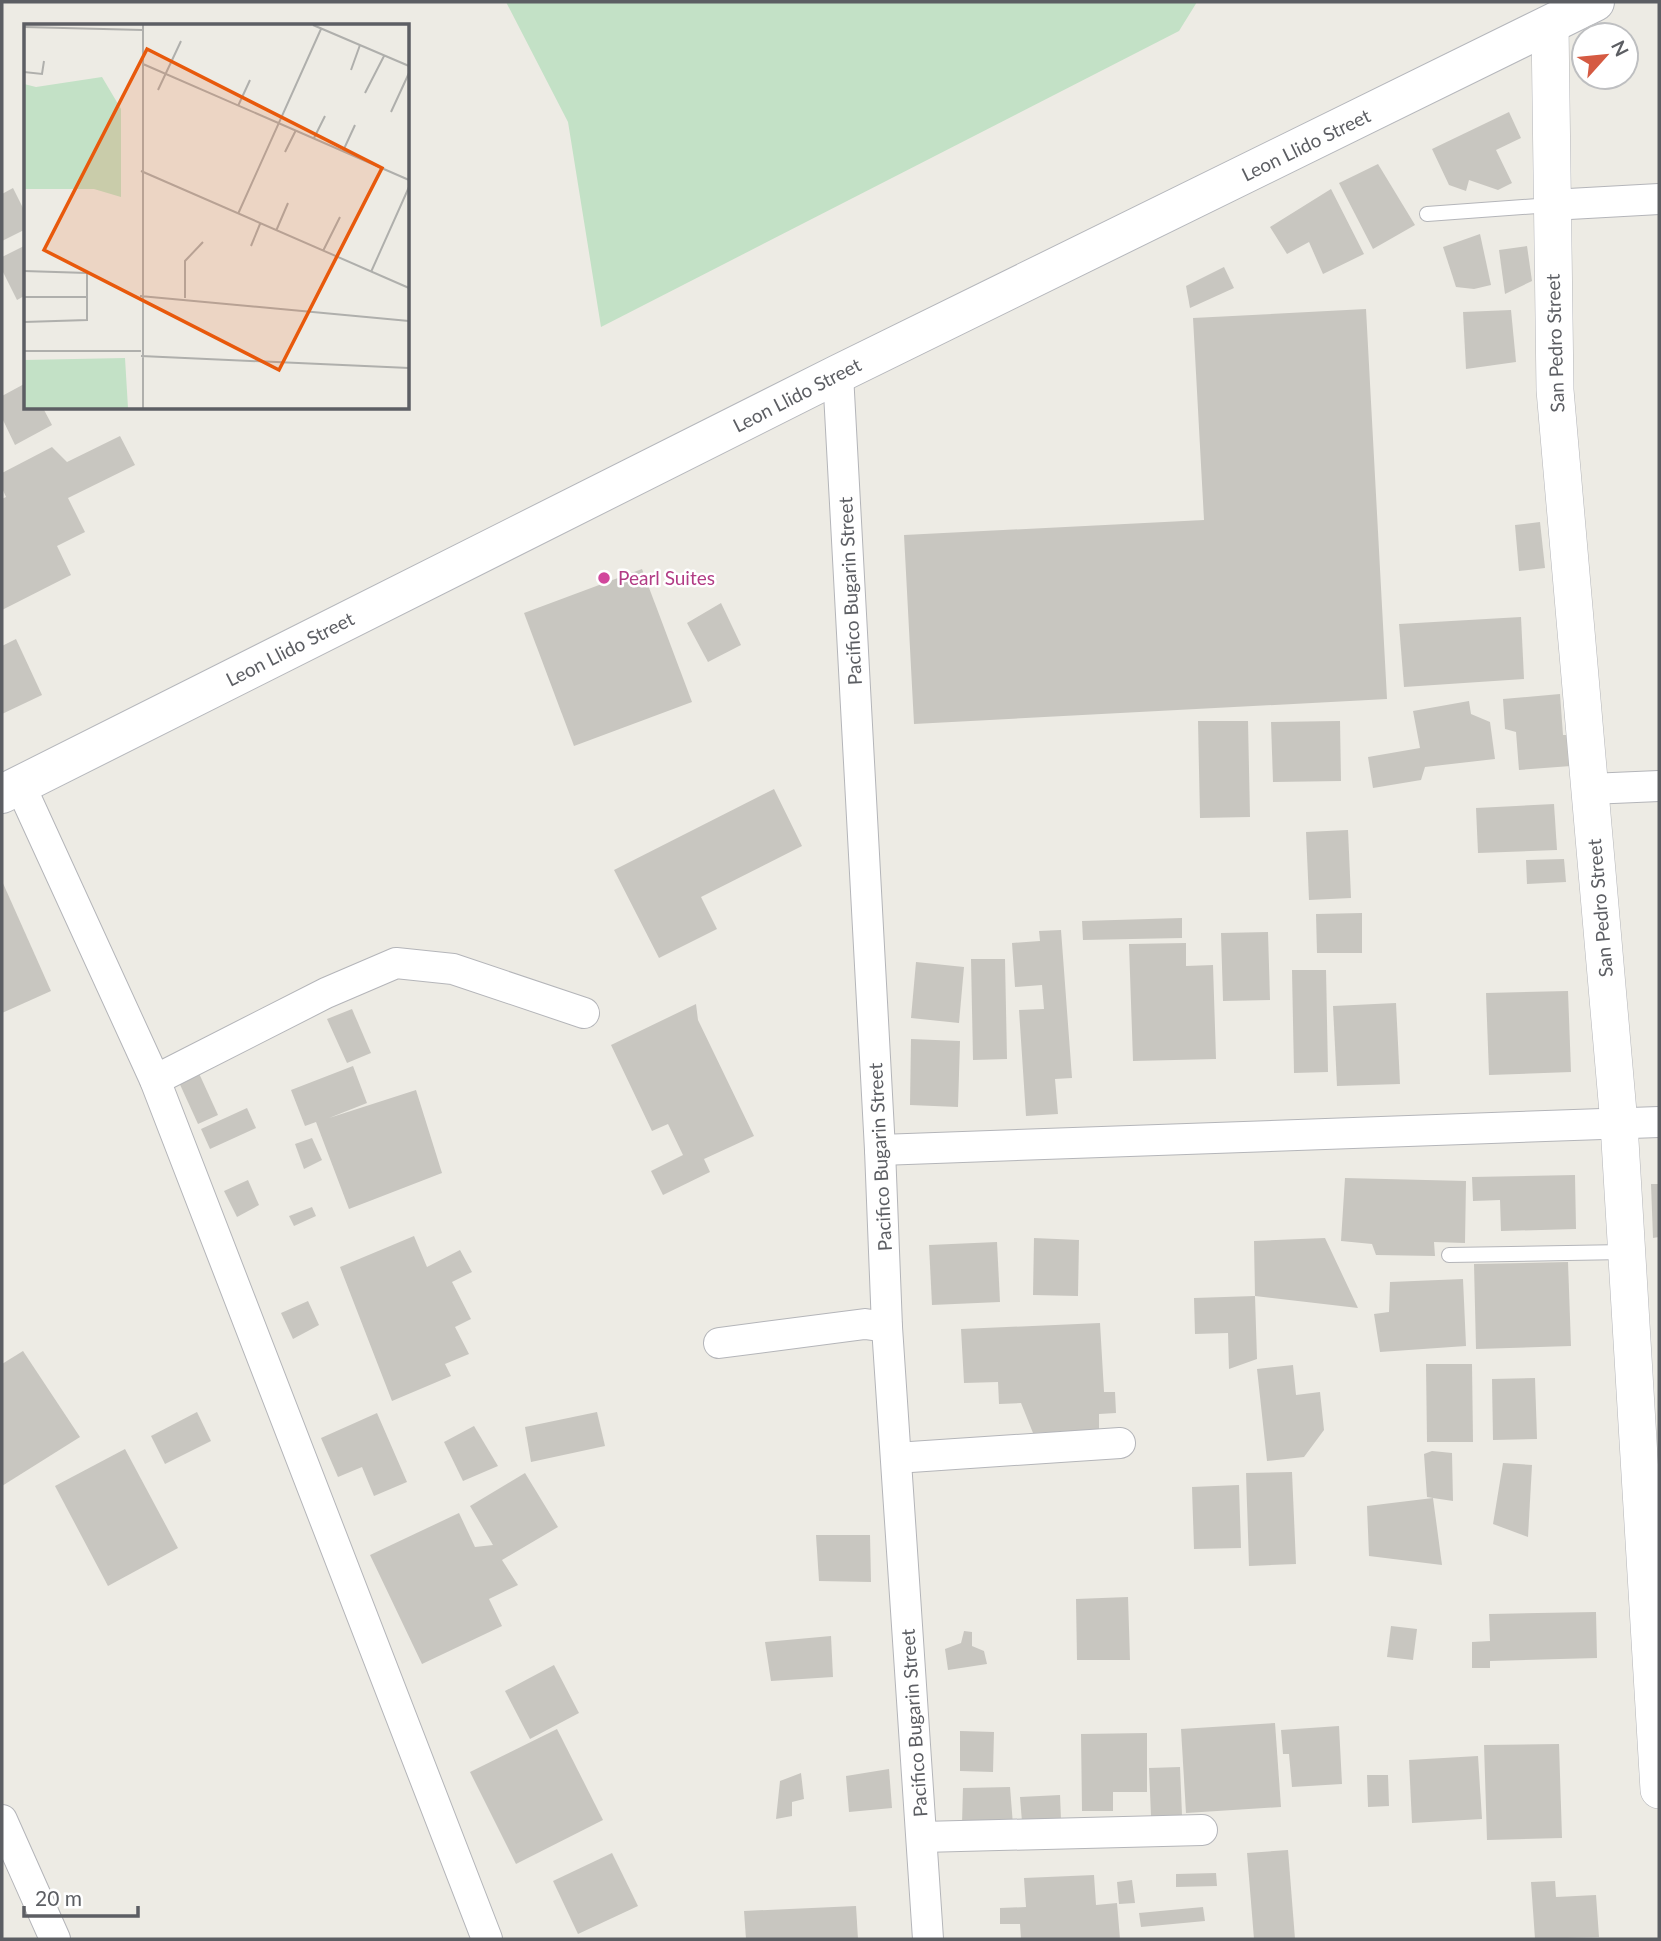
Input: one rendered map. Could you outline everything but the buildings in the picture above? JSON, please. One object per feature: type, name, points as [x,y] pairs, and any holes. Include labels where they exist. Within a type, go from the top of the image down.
[{"type":"main road","name":"Leon Llido Street","points":[[11,790],[838,374],[1595,2]]},
{"type":"street","name":"San Pedro Street","points":[[1550,25],[1555,390],[1619,1124],[1627,1252],[1642,1398],[1659,1790]]},
{"type":"street","points":[[1551,205],[1659,199]]},
{"type":"street","name":"Pacifico Bugarin Street","points":[[838,374],[887,1327],[928,1939]]},
{"type":"street","points":[[1590,789],[1659,786]]},
{"type":"street","points":[[11,790],[155,1080],[487,1939]]},
{"type":"street","points":[[155,1080],[326,993],[396,963],[453,969],[584,1013]]},
{"type":"street","points":[[880,1150],[1659,1122]]},
{"type":"street","points":[[719,1343],[865,1324],[887,1327]]},
{"type":"street","points":[[896,1458],[1120,1443]]},
{"type":"street","points":[[2,1820],[55,1939]]},
{"type":"street","points":[[922,1837],[1202,1830]]},
{"type":"lane","points":[[1427,214],[1551,205]]},
{"type":"lane","points":[[1449,1255],[1627,1252]]},
{"type":"green space","points":[[506,2],[1197,2],[1179,31],[601,327],[568,122]]},
{"type":"place","name":"Pearl Suites","points":[[604,578]]}]
